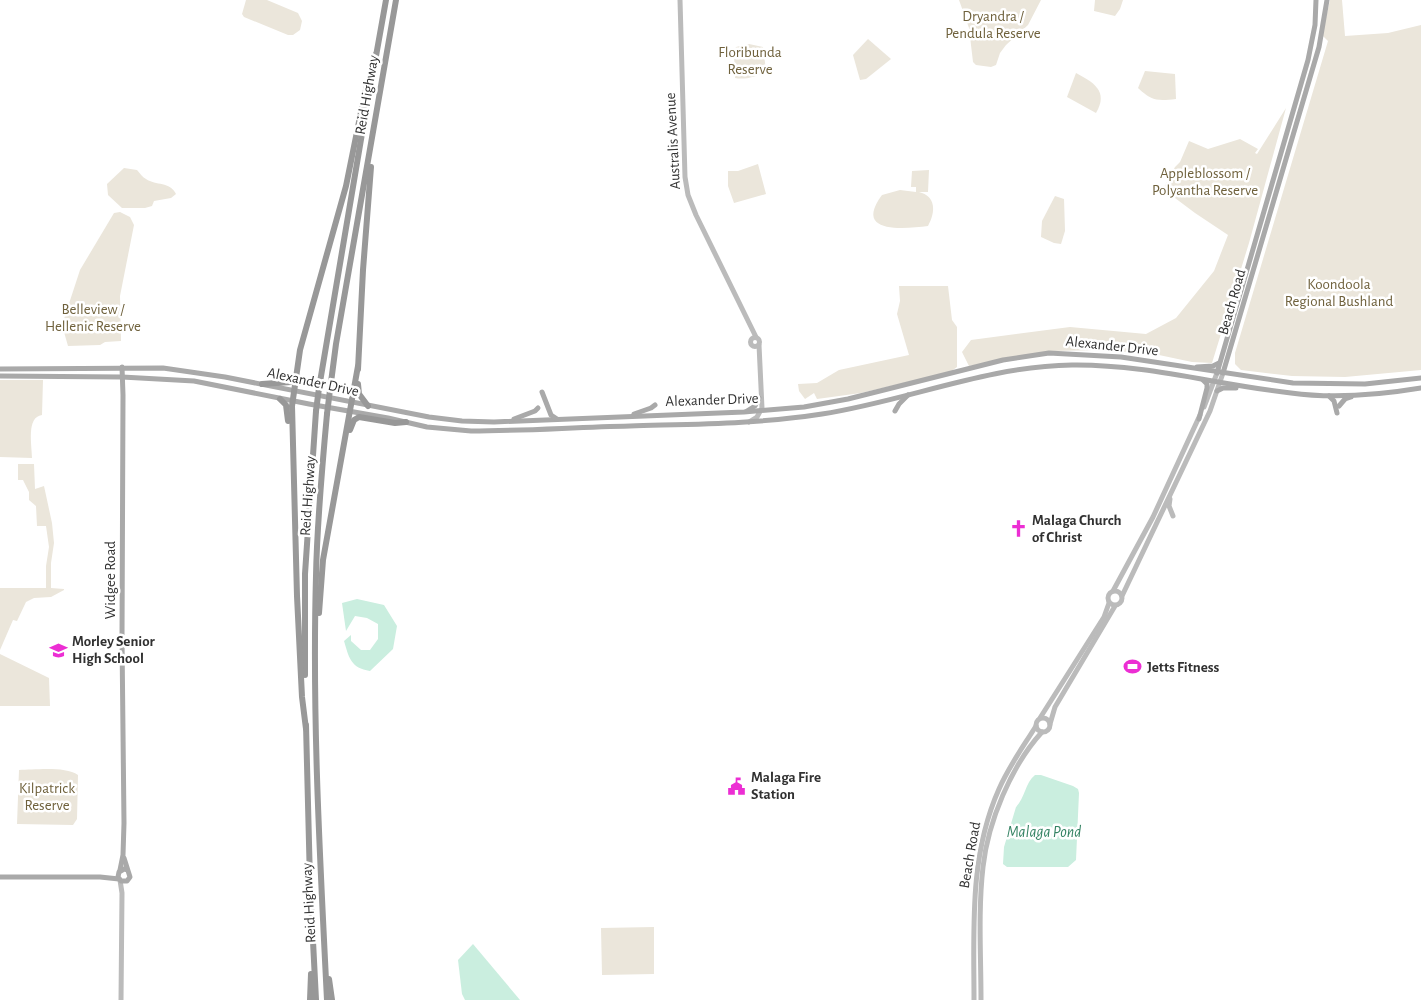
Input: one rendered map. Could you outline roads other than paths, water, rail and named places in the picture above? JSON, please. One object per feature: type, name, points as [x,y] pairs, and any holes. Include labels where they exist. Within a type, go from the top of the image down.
[{"type":"highway","name":"Reid Highway","points":[[316,1000],[306,729],[305,574],[316,411],[386,0]]},
{"type":"highway","name":"Reid Highway","points":[[327,1000],[316,754],[316,574],[326,414],[338,334],[396,0]]},
{"type":"highway","points":[[306,729],[302,697],[296,596],[293,459],[294,390],[300,350],[346,186],[364,96],[376,54]]},
{"type":"highway","points":[[368,406],[358,390],[358,366],[363,270],[375,124]]},
{"type":"highway","points":[[316,754],[320,740],[318,678],[322,575],[358,366]]},
{"type":"highway","points":[[262,384],[291,382],[296,379]]},
{"type":"highway","points":[[280,398],[286,405],[293,459]]},
{"type":"highway","points":[[345,441],[352,423],[359,417],[396,423],[406,422]]},
{"type":"highway","points":[[322,900],[332,1000]]},
{"type":"highway","points":[[310,1000],[313,939]]},
{"type":"main road","name":"Australis Avenue","points":[[680,0],[685,167],[688,195],[696,216],[754,338],[759,340],[756,346],[762,406],[760,411]]},
{"type":"main road","name":"Beach Road","points":[[1122,596],[1217,392],[1220,382],[1220,362],[1308,60],[1315,25],[1316,0]]},
{"type":"main road","name":"Beach Road","points":[[1113,591],[1153,517],[1199,419],[1214,382],[1220,373],[1235,335],[1319,47],[1327,0]]},
{"type":"main road","points":[[1234,375],[1230,371],[1229,364],[1235,335]]},
{"type":"main road","name":"Alexander Drive","points":[[0,369],[124,367],[185,370],[368,406],[445,419],[476,421],[744,412],[804,407],[848,399],[1003,360],[1049,353],[1121,357],[1294,383],[1365,384],[1421,378]]},
{"type":"main road","points":[[1174,366],[1213,366],[1220,362]]},
{"type":"main road","name":"Alexander Drive","points":[[0,376],[162,378],[207,384],[427,427],[471,432],[772,420],[824,414],[1005,372],[1060,365],[1118,368],[1294,394],[1359,395],[1421,388]]},
{"type":"main road","name":"Widgee Road","points":[[119,879],[123,855],[124,367]]},
{"type":"main road","points":[[185,370],[189,373],[210,377],[212,380],[207,384]]},
{"type":"main road","points":[[1199,419],[1207,388],[1207,384],[1203,380]]},
{"type":"main road","points":[[1217,392],[1230,387],[1259,389]]},
{"type":"main road","name":"Australis Avenue","points":[[760,388],[760,411]]},
{"type":"main road","points":[[542,392],[551,415],[557,419]]},
{"type":"main road","points":[[895,411],[910,393]]},
{"type":"main road","points":[[1328,395],[1334,400],[1337,413]]},
{"type":"main road","points":[[1339,406],[1347,398],[1359,395]]},
{"type":"main road","points":[[744,412],[754,406],[759,398]]},
{"type":"main road","points":[[626,416],[655,406]]},
{"type":"main road","points":[[510,421],[535,412],[538,408]]},
{"type":"main road","points":[[749,422],[760,411],[763,416],[772,420]]},
{"type":"main road","points":[[1183,453],[1196,440]]},
{"type":"main road","points":[[1173,516],[1169,505],[1174,487]]},
{"type":"main road","points":[[1113,591],[1119,592],[1122,596],[1121,603],[1115,606],[1055,707],[1049,730],[1042,732],[1038,730],[1036,726],[1037,721],[1104,617],[1109,603],[1108,596],[1113,591]]},
{"type":"main road","points":[[1109,603],[1115,606]]},
{"type":"main road","points":[[1040,718],[1046,719],[1050,724]]},
{"type":"main road","name":"Beach Road","points":[[974,1000],[975,892],[978,862],[984,833],[999,788],[1014,758],[1036,726]]},
{"type":"main road","name":"Beach Road","points":[[981,1000],[981,891],[987,846],[1006,789],[1018,763],[1042,732]]},
{"type":"main road","name":"Widgee Road","points":[[123,855],[130,875],[127,881]]},
{"type":"main road","points":[[100,877],[127,870]]},
{"type":"main road","points":[[0,876],[100,877],[119,879],[127,881],[122,893]]},
{"type":"main road","points":[[119,879],[122,893],[122,1000]]},
{"type":"water","points":[[357,599],[384,605],[397,626],[393,649],[370,671],[355,665],[344,641],[351,635],[351,641],[361,650],[370,650],[378,639],[378,624],[367,618],[355,616],[346,631],[342,603]]},
{"type":"water","name":"Malaga Pond","points":[[1035,775],[1041,775],[1078,789],[1076,860],[1068,867],[1007,867],[1003,864],[1004,847],[1016,807],[1029,782]]},
{"type":"water","points":[[473,944],[520,1000],[465,1000],[462,994],[458,960]]},
{"type":"place","name":"Malaga Church of Christ","points":[[1018,529]]},
{"type":"place","name":"Morley Senior High School","points":[[58,650]]},
{"type":"place","name":"Jetts Fitness","points":[[1133,667]]},
{"type":"place","name":"Malaga Fire Station","points":[[737,786]]},
{"type":"park label","name":"Dryandra / Pendula Reserve","points":[[993,24]]},
{"type":"park label","name":"Floribunda Reserve","points":[[750,60]]},
{"type":"park label","name":"Appleblossom / Polyantha Reserve","points":[[1205,182]]},
{"type":"park label","name":"Koondoola Regional Bushland","points":[[1339,292]]},
{"type":"park label","name":"Belleview / Hellenic Reserve","points":[[93,318]]},
{"type":"park label","name":"Kilpatrick Reserve","points":[[47,796]]}]
